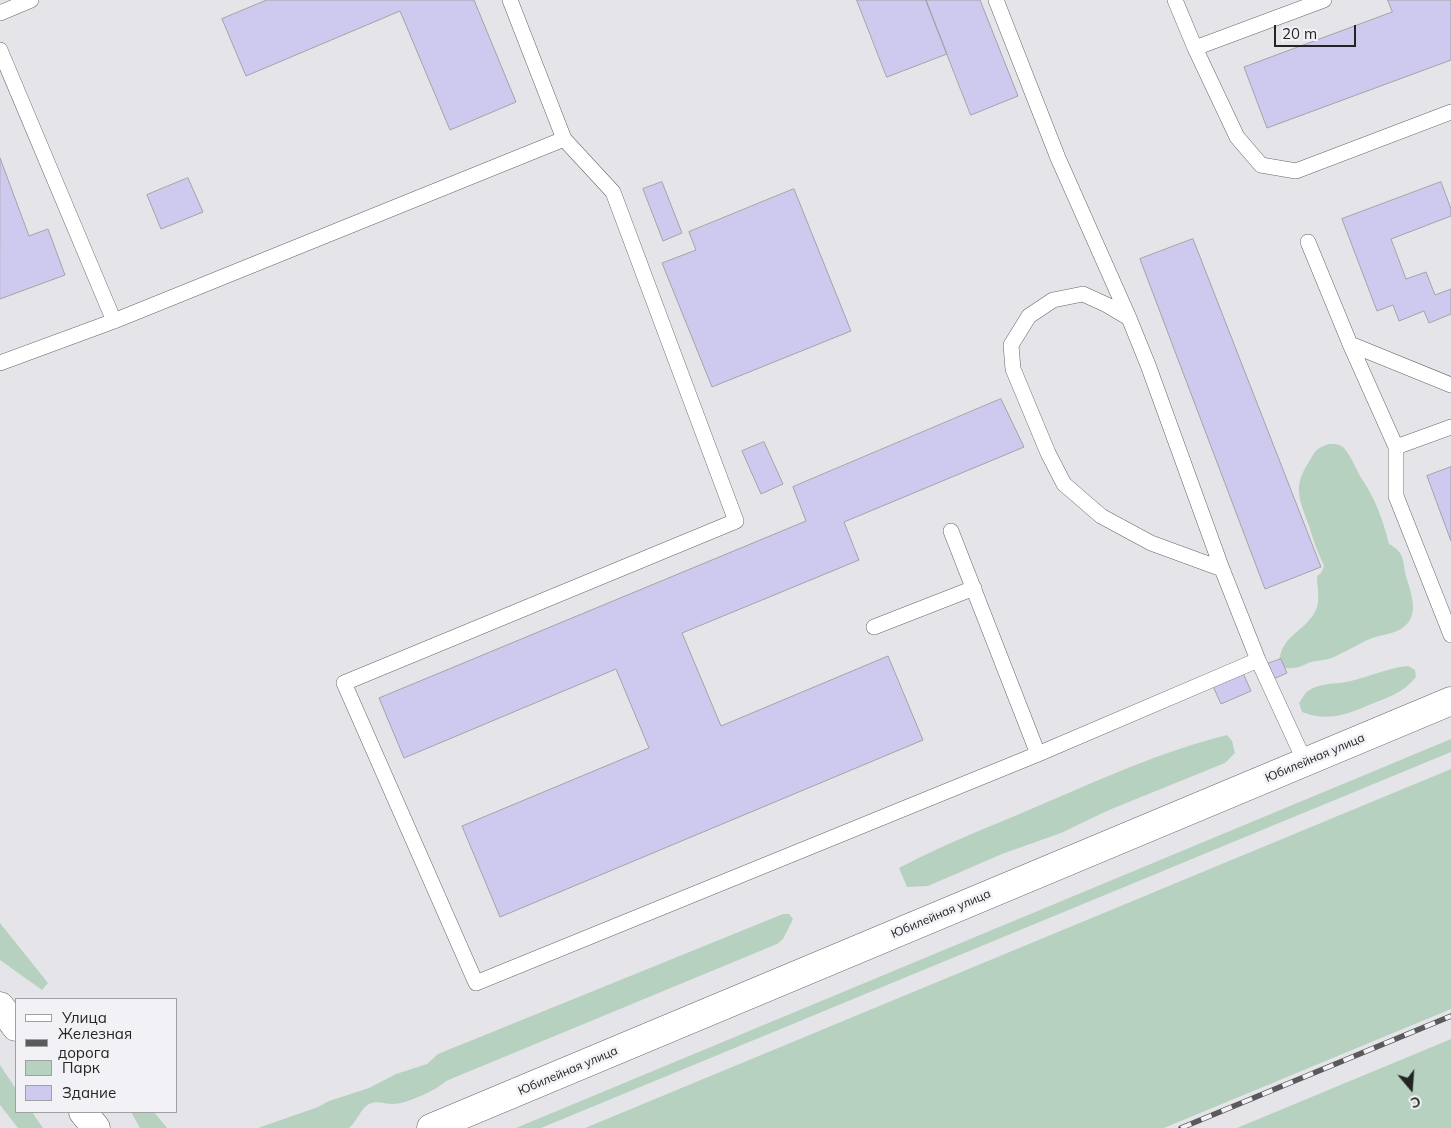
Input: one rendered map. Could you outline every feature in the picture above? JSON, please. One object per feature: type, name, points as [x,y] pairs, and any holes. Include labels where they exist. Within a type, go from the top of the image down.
[{"type":"main road","name":"Юбилейная улица","points":[[431,1128],[1451,701]]},
{"type":"main road","points":[[0,1006],[15,1025]]},
{"type":"main road","points":[[84,1113],[96,1128]]},
{"type":"lane","points":[[0,13],[31,0]]},
{"type":"lane","points":[[510,0],[564,138],[613,192],[736,521],[344,683],[476,983],[1038,754],[1258,660]]},
{"type":"lane","points":[[996,0],[1058,158],[1129,318],[1222,569],[1258,660],[1305,762]]},
{"type":"lane","points":[[1175,0],[1195,48],[1237,137],[1261,165],[1296,171],[1451,112]]},
{"type":"lane","points":[[1195,48],[1324,0]]},
{"type":"lane","points":[[0,50],[114,320]]},
{"type":"lane","points":[[0,362],[114,320],[564,138]]},
{"type":"lane","points":[[1308,242],[1350,344],[1396,447],[1396,496],[1451,635]]},
{"type":"lane","points":[[1129,318],[1083,294],[1053,300],[1029,316],[1011,345],[1012,369],[1048,453],[1064,484],[1101,516],[1143,539],[1222,569]]},
{"type":"lane","points":[[1350,344],[1451,384]]},
{"type":"lane","points":[[1396,447],[1451,427]]},
{"type":"lane","points":[[950,531],[1038,754]]},
{"type":"lane","points":[[874,627],[974,588]]},
{"type":"green space","points":[[1329,444],[1341,446],[1349,455],[1375,502],[1382,518],[1389,544],[1401,554],[1413,607],[1411,619],[1404,627],[1396,631],[1370,639],[1339,655],[1296,668],[1285,668],[1279,663],[1284,646],[1305,625],[1317,608],[1317,576],[1321,573],[1324,566],[1302,508],[1299,485],[1304,469],[1314,454],[1319,448]]},
{"type":"green space","points":[[1408,666],[1415,670],[1416,677],[1411,683],[1389,697],[1352,712],[1336,716],[1320,717],[1302,712],[1299,703],[1312,688],[1346,682]]},
{"type":"green space","points":[[1227,735],[1232,741],[1235,753],[1225,763],[1109,810],[1061,833],[1002,854],[928,886],[907,887],[899,868],[933,851],[1131,767],[1178,749]]},
{"type":"green space","points":[[1451,739],[1451,752],[541,1128],[516,1128]]},
{"type":"green space","points":[[1451,769],[1451,1009],[1164,1128],[585,1128]]},
{"type":"green space","points":[[783,914],[789,914],[793,919],[783,939],[777,944],[446,1081],[421,1096],[399,1103],[378,1102],[369,1104],[349,1128],[258,1128],[369,1088],[396,1074],[427,1064],[438,1054]]},
{"type":"green space","points":[[0,923],[48,983],[42,990],[0,960]]},
{"type":"green space","points":[[1451,1039],[1451,1128],[1237,1128]]},
{"type":"green space","points":[[0,1065],[15,1088],[15,1113],[33,1113],[43,1128],[18,1128],[0,1105]]},
{"type":"green space","points":[[132,1113],[155,1113],[167,1128],[140,1128]]},
{"type":"building","points":[[267,0],[474,0],[516,102],[450,130],[400,11],[246,76],[222,19]]},
{"type":"building","points":[[857,0],[926,0],[947,54],[887,77]]},
{"type":"building","points":[[926,0],[980,0],[1018,96],[971,115]]},
{"type":"building","points":[[1388,0],[1451,0],[1451,60],[1267,128],[1244,67],[1392,12]]},
{"type":"building","points":[[0,158],[29,236],[48,229],[65,275],[0,299]]},
{"type":"building","points":[[188,178],[203,212],[161,229],[147,195]]},
{"type":"building","points":[[662,182],[682,233],[663,241],[643,189]]},
{"type":"building","points":[[1441,182],[1451,209],[1451,216],[1391,239],[1406,279],[1426,272],[1435,295],[1451,289],[1451,314],[1429,323],[1424,311],[1399,321],[1393,305],[1377,311],[1342,219]]},
{"type":"building","points":[[794,189],[851,331],[712,387],[662,263],[696,250],[689,232]]},
{"type":"building","points":[[1193,239],[1321,567],[1265,589],[1140,259]]},
{"type":"building","points":[[1001,399],[1024,447],[844,522],[859,560],[682,633],[721,726],[888,656],[923,740],[500,917],[462,826],[649,748],[616,669],[404,758],[379,698],[806,521],[793,487]]},
{"type":"building","points":[[764,442],[783,484],[761,494],[742,451]]},
{"type":"building","points":[[1451,467],[1451,541],[1427,476]]},
{"type":"building","points":[[1281,659],[1287,673],[1273,679],[1267,664]]},
{"type":"building","points":[[1243,673],[1251,691],[1221,704],[1213,686]]},
{"type":"railway","points":[[1181,1128],[1451,1016]]}]
